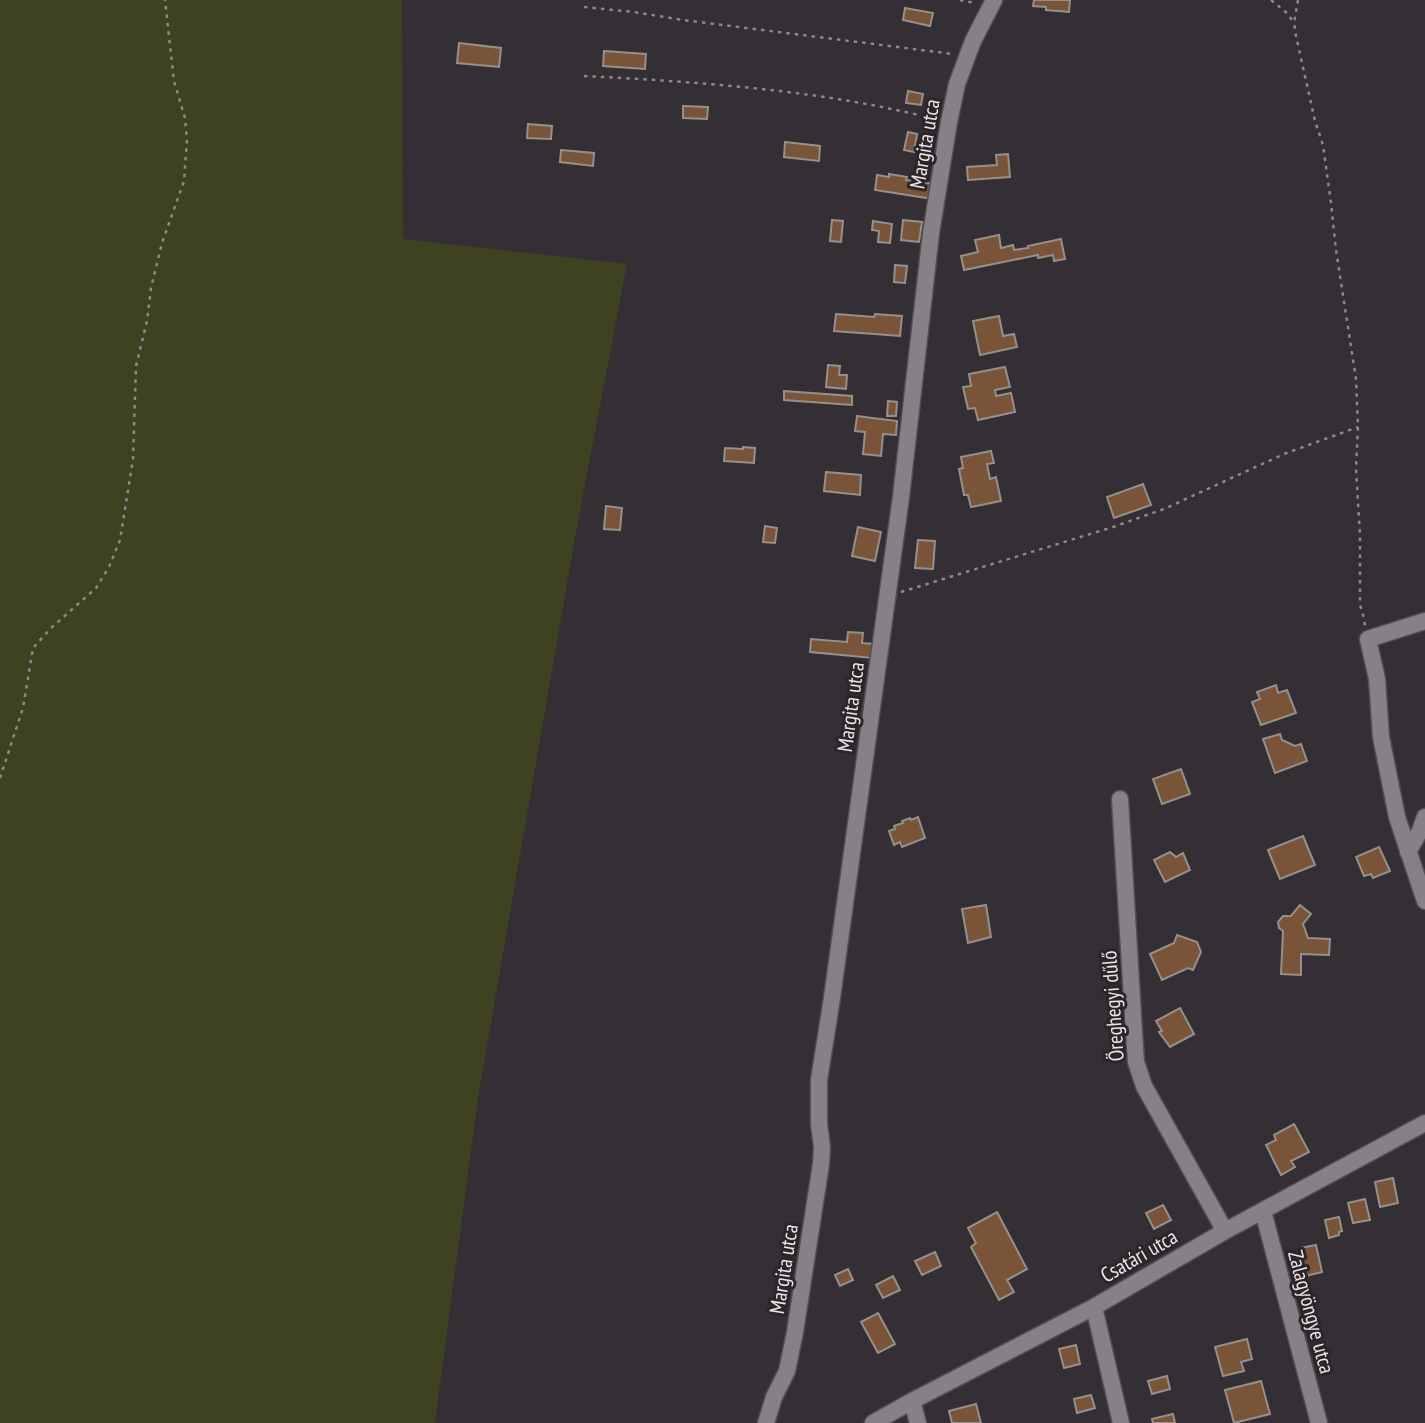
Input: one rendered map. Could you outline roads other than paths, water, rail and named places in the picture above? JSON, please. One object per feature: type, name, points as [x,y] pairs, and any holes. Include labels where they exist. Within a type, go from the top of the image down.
[{"type":"street","name":"Margita utca","points":[[766,1423],[790,1358],[821,1164],[819,1080],[888,596],[931,233],[957,84],[967,55],[994,0]]},
{"type":"street","points":[[1425,621],[1368,639],[1377,679],[1381,737],[1397,817],[1425,901]]},
{"type":"street","name":"Öreghegyi dűlő","points":[[1120,799],[1138,1069],[1144,1086],[1225,1231]]},
{"type":"street","points":[[1408,852],[1425,817]]},
{"type":"street","name":"Csatári utca","points":[[873,1423],[1094,1307],[1225,1231],[1425,1123]]},
{"type":"street","name":"Zalagyöngye utca","points":[[1263,1211],[1319,1423]]},
{"type":"street","points":[[1094,1307],[1121,1423]]},
{"type":"street","points":[[912,1401],[918,1423]]}]
